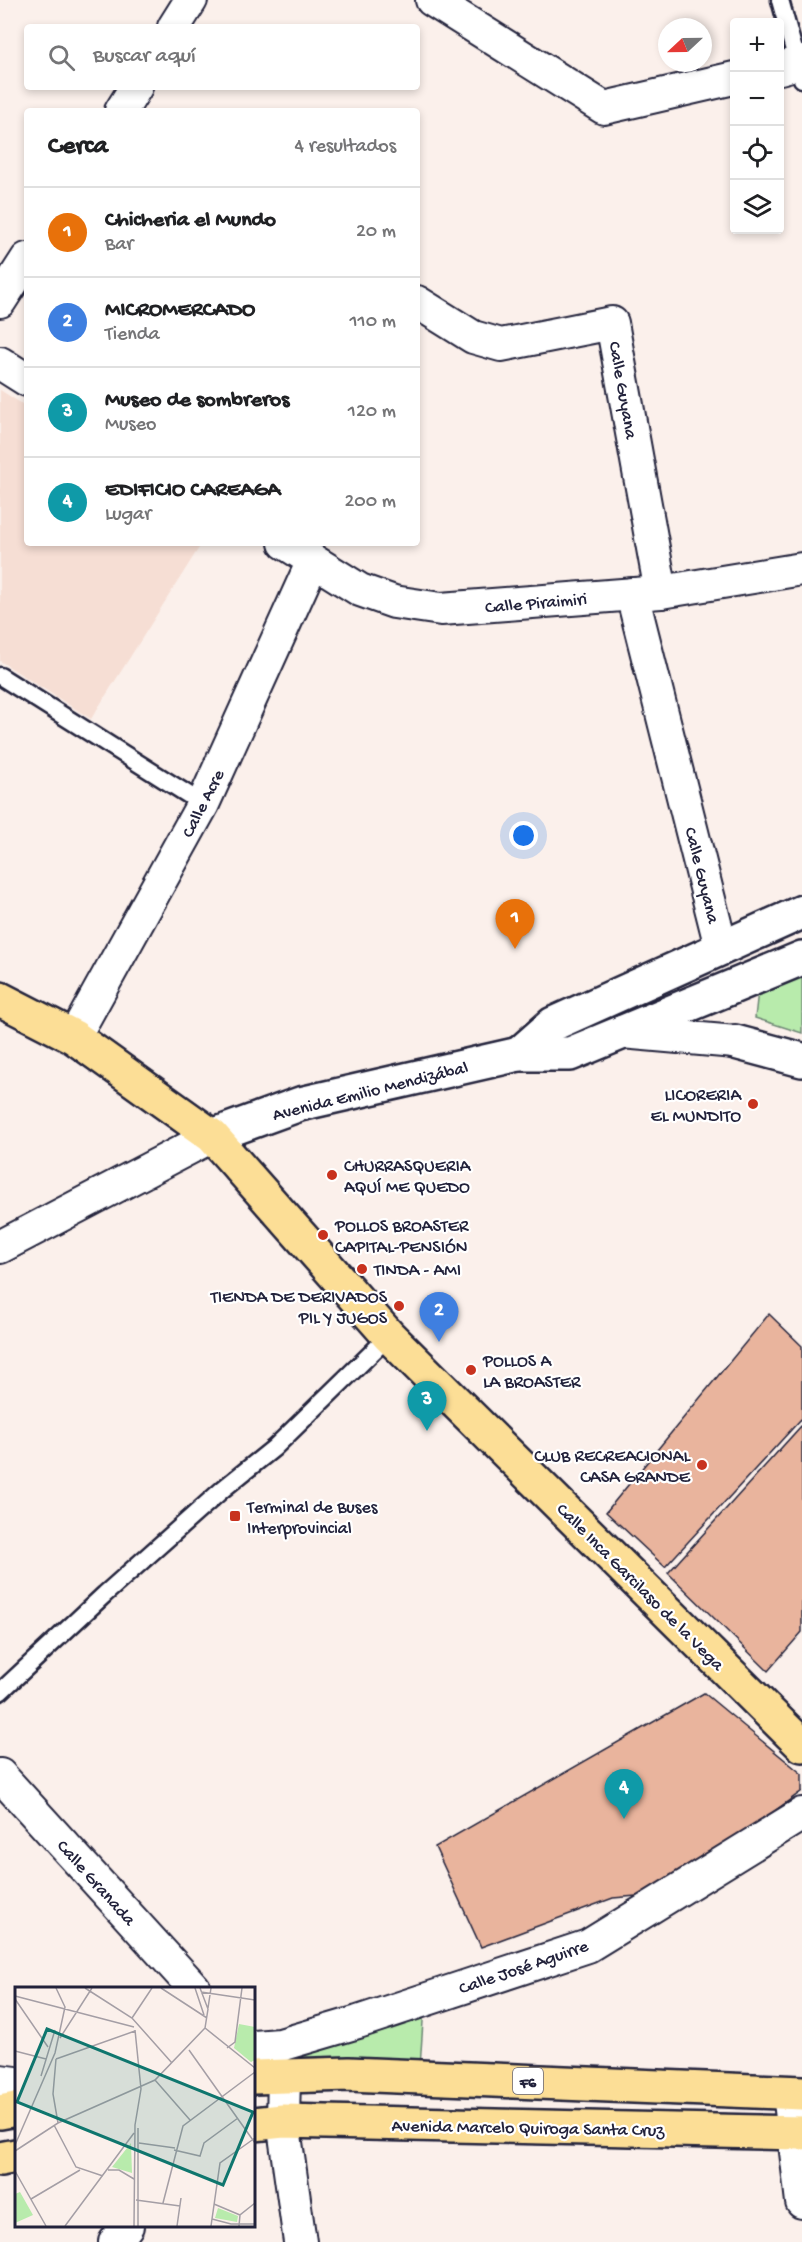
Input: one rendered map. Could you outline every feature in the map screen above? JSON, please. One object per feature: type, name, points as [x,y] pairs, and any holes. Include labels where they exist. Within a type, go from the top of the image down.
[{"type":"main road","name":"Avenida Emilio Mendizábal","points":[[519,1054],[553,1024],[802,912]]},
{"type":"main road","name":"Avenida Emilio Mendizábal","points":[[212,1136],[300,1104],[519,1054],[570,1054],[802,958]]},
{"type":"main road","name":"Calle Inca Garcilaso de la Vega","points":[[0,999],[74,1037],[212,1136],[389,1336],[802,1745]]},
{"type":"main road","points":[[735,1042],[802,1060]]},
{"type":"main road","name":"F6","points":[[269,2076],[349,2074],[796,2093]]},
{"type":"main road","points":[[0,2112],[15,2109]]},
{"type":"main road","name":"Avenida Marcelo Quiroga Santa Cruz","points":[[268,2122],[798,2133]]},
{"type":"main road","points":[[0,2159],[15,2156]]},
{"type":"street","points":[[176,24],[191,0]]},
{"type":"street","points":[[432,0],[604,108],[730,79]]},
{"type":"street","points":[[123,108],[134,90]]},
{"type":"street","points":[[0,301],[24,264]]},
{"type":"street","name":"Calle Guyana","points":[[420,304],[473,337],[501,345],[612,322],[646,593],[721,947]]},
{"type":"street","points":[[0,363],[24,378]]},
{"type":"street","name":"Calle Piraimiri","points":[[290,546],[360,590],[394,602],[441,609],[646,593],[802,570]]},
{"type":"street","name":"Calle Acre","points":[[74,1037],[203,804],[313,561]]},
{"type":"street","points":[[622,1032],[735,1042]]},
{"type":"street","name":"Avenida Emilio Mendizábal","points":[[0,1247],[212,1136]]},
{"type":"street","name":"Calle Granada","points":[[0,1775],[192,1987]]},
{"type":"street","name":"Calle José Aguirre","points":[[255,2047],[280,2045],[358,2022],[588,1946],[802,1814]]},
{"type":"street","points":[[269,2076],[268,2122],[300,2242]]},
{"type":"street","points":[[0,2081],[15,2083]]},
{"type":"street","points":[[796,2093],[802,2202]]},
{"type":"street","points":[[116,2242],[126,2227]]},
{"type":"lane","points":[[780,0],[795,68]]},
{"type":"lane","points":[[0,676],[203,804]]},
{"type":"lane","points":[[0,1692],[155,1549],[274,1448],[389,1336]]},
{"type":"shaded area","points":[[0,390],[24,405],[24,546],[200,546],[91,719],[0,661]]},
{"type":"green space","points":[[802,976],[802,1033],[755,1018],[758,991]]},
{"type":"green space","points":[[424,2006],[420,2067],[264,2065]]},
{"type":"building","name":"CLUB RECREACIONAL CASA GRANDE","points":[[769,1314],[802,1346],[802,1418],[665,1567],[606,1512]]},
{"type":"building","points":[[802,1425],[802,1632],[768,1671],[668,1573]]},
{"type":"building","points":[[704,1693],[802,1774],[802,1791],[660,1894],[613,1898],[481,1947],[435,1847]]},
{"type":"place","name":"Chicheria el Mundo","points":[[515,949]]},
{"type":"place","name":"LICORERIA EL MUNDITO","points":[[753,1104]]},
{"type":"place","name":"CHURRASQUERIA AQUÍ ME QUEDO","points":[[332,1175]]},
{"type":"place","name":"POLLOS BROASTER CAPITAL-PENSIÓN","points":[[323,1235]]},
{"type":"place","name":"TINDA - AMI","points":[[362,1269]]},
{"type":"place","name":"TIENDA DE DERIVADOS PIL Y JUGOS","points":[[399,1306]]},
{"type":"place","name":"MICROMERCADO","points":[[439,1342]]},
{"type":"place","name":"POLLOS A LA BROASTER","points":[[471,1370]]},
{"type":"place","name":"Museo de sombreros","points":[[427,1431]]},
{"type":"place","name":"CLUB RECREACIONAL CASA GRANDE","points":[[702,1465]]},
{"type":"place","name":"Terminal de Buses Interprovincial","points":[[235,1516]]},
{"type":"place","name":"EDIFICIO CAREAGA","points":[[624,1819]]}]
